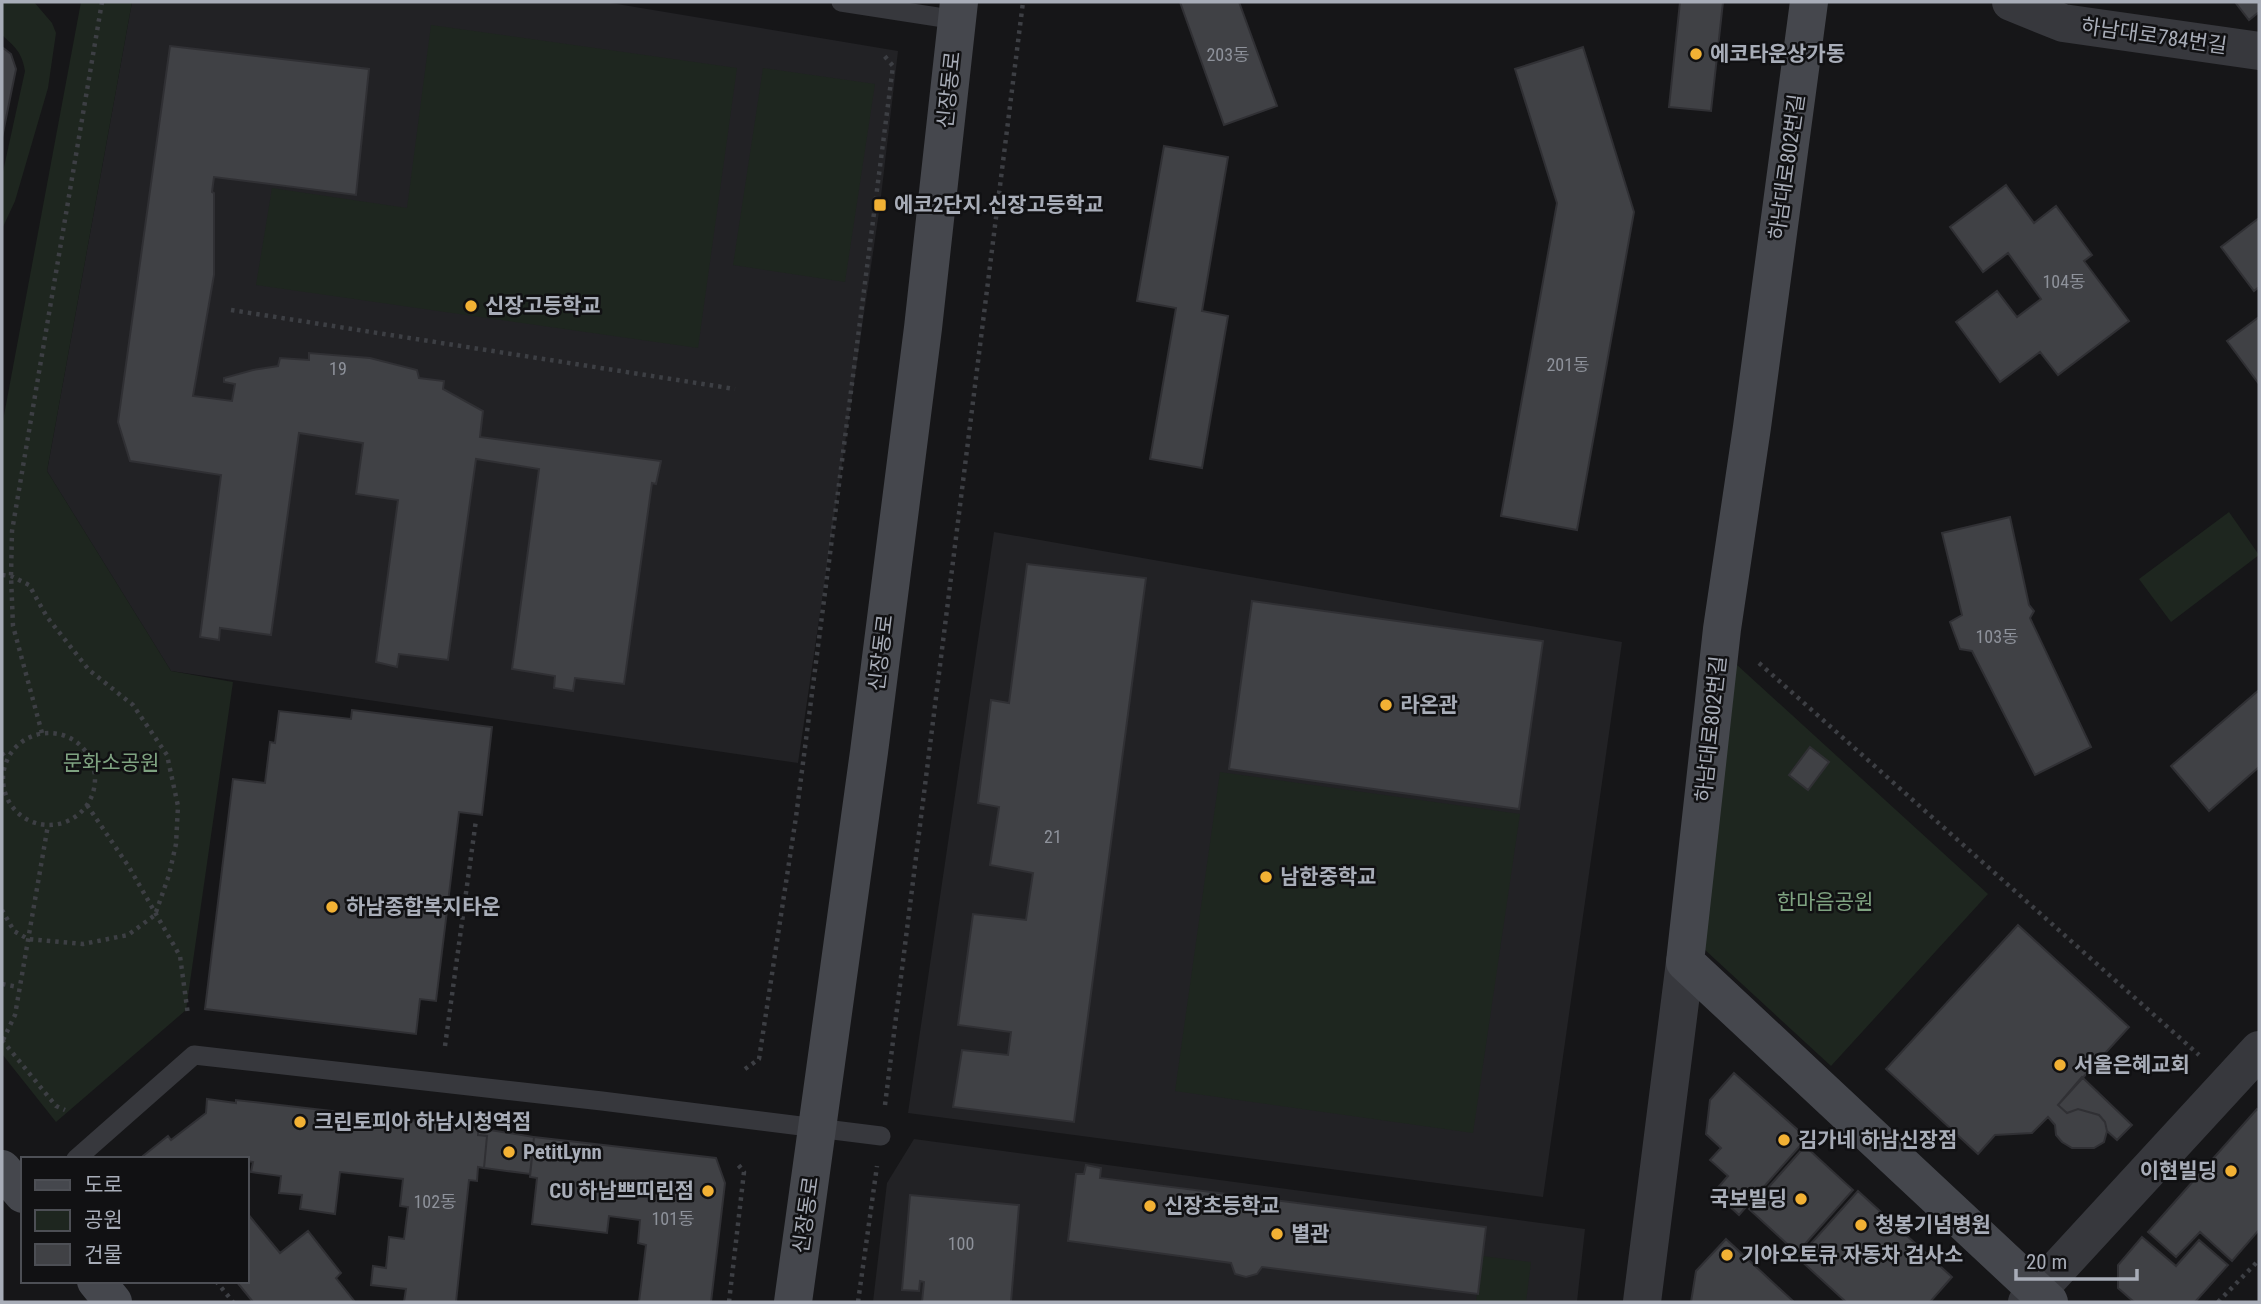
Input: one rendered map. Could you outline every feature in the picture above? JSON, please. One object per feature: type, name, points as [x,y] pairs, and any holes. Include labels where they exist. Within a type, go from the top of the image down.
[{"type":"street","name":"하남대로802번길","points":[[1685,962],[1722,629],[1754,414],[1808,2]]},
{"type":"street","name":"하남대로784번길","points":[[2011,2],[2059,12],[2101,29],[2259,51]]},
{"type":"street","points":[[2101,29],[2132,2]]},
{"type":"street","name":"신장동로","points":[[793,1302],[867,766],[923,328],[958,11]]},
{"type":"street","points":[[1685,962],[2038,1299],[2259,1051]]},
{"type":"street","points":[[1642,1302],[1685,962]]},
{"type":"street","points":[[2,1169],[21,1192]]},
{"type":"street","points":[[98,1283],[113,1302]]},
{"type":"lane","points":[[841,2],[958,11]]},
{"type":"lane","points":[[78,1157],[194,1055],[881,1136]]},
{"type":"path","points":[[42,733],[13,626],[12,531],[102,2]]},
{"type":"path","points":[[858,1302],[892,1063],[970,412],[1023,2]]},
{"type":"path","points":[[746,1069],[759,1059],[796,817],[893,66],[882,53]]},
{"type":"path","points":[[231,310],[734,389]]},
{"type":"path","points":[[2,575],[11,576],[29,585],[47,617],[89,670],[133,705],[167,755],[178,806],[176,844],[155,915],[128,935],[83,944],[28,939],[14,931],[2,910]]},
{"type":"path","points":[[1722,629],[2229,1082]]},
{"type":"path","points":[[42,733],[57,733],[71,738],[83,748],[95,775],[94,791],[77,816],[64,823],[34,823],[20,816],[10,804],[4,790],[3,775],[7,760],[27,738],[42,733]]},
{"type":"path","points":[[2,753],[7,760]]},
{"type":"path","points":[[87,805],[129,867],[180,956],[188,1015]]},
{"type":"path","points":[[445,1046],[476,820]]},
{"type":"path","points":[[48,825],[15,1015],[2,1040],[56,1106],[65,1110]]},
{"type":"path","points":[[2,984],[18,987]]},
{"type":"path","points":[[729,1302],[744,1172],[736,1162]]},
{"type":"path","points":[[2218,1302],[2259,1260]]},
{"type":"path","points":[[218,1283],[233,1302]]},
{"type":"shaded area","name":"신장고등학교","points":[[132,2],[605,2],[898,51],[880,205],[798,763],[171,671],[47,471]]},
{"type":"shaded area","name":"남한중학교","points":[[994,532],[1622,642],[1543,1197],[908,1113]]},
{"type":"shaded area","name":"신장초등학교","points":[[914,1139],[1585,1229],[1577,1302],[873,1302],[887,1183]]},
{"type":"green space","points":[[2,2],[34,2],[52,23],[56,33],[48,88],[15,201],[2,229],[2,176],[25,71],[17,50],[2,35]]},
{"type":"green space","name":"문화소공원","points":[[81,2],[132,2],[47,471],[171,671],[233,682],[186,1010],[56,1122],[2,1054],[2,426]]},
{"type":"green space","points":[[431,25],[737,68],[698,348],[256,285],[272,188],[407,208]]},
{"type":"green space","points":[[763,68],[875,84],[845,282],[733,265]]},
{"type":"green space","points":[[2229,512],[2259,555],[2171,622],[2139,579]]},
{"type":"green space","name":"한마음공원","points":[[1736,664],[1988,894],[1831,1066],[1704,949]]},
{"type":"green space","points":[[1220,772],[1520,814],[1473,1133],[1175,1091]]},
{"type":"green space","points":[[1482,1256],[1531,1262],[1526,1302],[1476,1302]]},
{"type":"building","points":[[1180,2],[1239,2],[1277,106],[1224,125]]},
{"type":"building","name":"에코타운상가동","points":[[1680,2],[1723,2],[1711,111],[1669,107]]},
{"type":"building","points":[[2235,2],[2259,2],[2259,12],[2249,20]]},
{"type":"building","points":[[170,46],[369,69],[356,195],[214,177],[214,275],[193,396],[232,401],[235,384],[224,382],[224,378],[278,366],[280,358],[309,360],[309,353],[370,358],[417,370],[419,378],[444,381],[443,389],[483,411],[480,437],[661,461],[656,484],[652,483],[624,684],[575,678],[573,691],[554,688],[555,676],[512,669],[539,469],[476,459],[448,660],[399,654],[397,667],[376,662],[398,500],[356,494],[363,443],[299,433],[271,635],[220,628],[219,640],[200,637],[221,475],[130,461],[118,422]]},
{"type":"building","points":[[2,47],[11,54],[16,69],[2,138]]},
{"type":"building","points":[[1583,47],[1634,212],[1577,530],[1501,516],[1557,203],[1515,69]]},
{"type":"building","points":[[1164,146],[1228,157],[1202,311],[1228,316],[1202,468],[1150,459],[1176,308],[1137,301]]},
{"type":"building","points":[[2006,185],[2034,223],[2056,206],[2092,255],[2084,261],[2129,321],[2058,375],[2040,352],[2000,382],[1956,322],[1997,291],[2017,317],[2041,299],[2008,253],[1983,272],[1950,227]]},
{"type":"building","points":[[2259,218],[2259,287],[2254,291],[2221,247]]},
{"type":"building","points":[[2259,317],[2259,384],[2227,341]]},
{"type":"building","points":[[2010,517],[2029,605],[2034,611],[2030,618],[2091,747],[2035,775],[1972,651],[1960,649],[1950,622],[1962,615],[1942,533]]},
{"type":"building","points":[[1027,564],[1146,578],[1074,1122],[953,1107],[962,1050],[1008,1055],[1011,1032],[958,1025],[973,914],[1026,920],[1033,873],[990,865],[999,807],[978,803],[991,700],[1009,703]]},
{"type":"building","name":"라온관","points":[[1252,601],[1543,641],[1519,809],[1229,769]]},
{"type":"building","points":[[2259,690],[2259,767],[2209,811],[2171,766]]},
{"type":"building","name":"하남종합복지타운","points":[[352,710],[492,727],[482,815],[459,812],[436,1001],[420,999],[416,1034],[205,1009],[233,779],[265,783],[270,742],[275,743],[279,711],[351,719]]},
{"type":"building","points":[[1810,747],[1829,762],[1808,790],[1789,775]]},
{"type":"building","name":"서울은혜교회","points":[[2018,925],[2129,1027],[2058,1105],[2067,1113],[2078,1109],[2099,1115],[2105,1122],[2107,1131],[2104,1142],[2094,1148],[2072,1148],[2062,1142],[2056,1135],[2055,1125],[2048,1117],[2032,1133],[1995,1135],[1978,1154],[1886,1069]]},
{"type":"building","points":[[1734,1073],[1807,1138],[1739,1215],[1714,1192],[1728,1176],[1710,1160],[1721,1148],[1706,1134],[1710,1100]]},
{"type":"building","points":[[2082,1077],[2132,1125],[2117,1140],[2107,1131],[2105,1122],[2099,1115],[2078,1109],[2067,1113],[2058,1105]]},
{"type":"building","points":[[207,1099],[236,1103],[236,1100],[478,1128],[478,1135],[487,1136],[484,1168],[478,1167],[477,1181],[469,1180],[456,1302],[404,1302],[406,1289],[371,1285],[373,1266],[386,1268],[389,1237],[404,1239],[408,1207],[400,1206],[403,1179],[340,1172],[335,1214],[300,1209],[302,1195],[279,1193],[281,1176],[251,1172],[253,1162],[248,1161],[248,1157],[144,1157],[168,1136],[171,1140],[206,1113]]},
{"type":"building","name":"이현빌딩","points":[[2257,1109],[2259,1230],[2232,1261],[2200,1232],[2176,1257],[2148,1232]]},
{"type":"building","name":"PetitLynn","points":[[478,1128],[534,1137],[530,1174],[484,1168],[487,1136],[478,1135]]},
{"type":"building","points":[[534,1137],[716,1158],[725,1183],[711,1302],[639,1302],[646,1245],[638,1243],[640,1220],[609,1216],[607,1233],[532,1224],[537,1178],[530,1177]]},
{"type":"building","name":"국보빌딩","points":[[1805,1146],[1853,1190],[1797,1253],[1749,1209]]},
{"type":"building","name":"별관","points":[[1086,1165],[1101,1168],[1100,1178],[1486,1227],[1478,1294],[1262,1267],[1257,1274],[1246,1277],[1235,1274],[1231,1263],[1068,1241],[1076,1174],[1084,1174]]},
{"type":"building","name":"청봉기념병원","points":[[1858,1191],[1952,1277],[1930,1302],[1846,1302],[1798,1258]]},
{"type":"building","points":[[910,1195],[1019,1205],[1011,1302],[922,1302],[924,1282],[920,1281],[919,1291],[902,1290]]},
{"type":"building","points":[[248,1214],[280,1253],[308,1231],[341,1273],[336,1278],[355,1302],[253,1302],[238,1283],[248,1283]]},
{"type":"building","points":[[2142,1237],[2176,1266],[2199,1240],[2228,1265],[2195,1302],[2134,1302],[2118,1288],[2118,1265]]},
{"type":"building","name":"기아오토큐 자동차 검사소","points":[[1726,1239],[1794,1302],[1691,1302],[1696,1271]]},
{"type":"place","name":"에코타운상가동","points":[[1696,54]]},
{"type":"place","name":"에코2단지.신장고등학교","points":[[880,205]]},
{"type":"place","name":"신장고등학교","points":[[471,306]]},
{"type":"place","name":"라온관","points":[[1386,705]]},
{"type":"place","name":"남한중학교","points":[[1266,877]]},
{"type":"place","name":"하남종합복지타운","points":[[332,907]]},
{"type":"place","name":"서울은혜교회","points":[[2060,1065]]},
{"type":"place","name":"크린토피아 하남시청역점","points":[[300,1122]]},
{"type":"place","name":"김가네 하남신장점","points":[[1784,1140]]},
{"type":"place","name":"PetitLynn","points":[[509,1152]]},
{"type":"place","name":"이현빌딩","points":[[2231,1171]]},
{"type":"place","name":"CU 하남쁘띠린점","points":[[708,1191]]},
{"type":"place","name":"국보빌딩","points":[[1801,1199]]},
{"type":"place","name":"신장초등학교","points":[[1150,1206]]},
{"type":"place","name":"청봉기념병원","points":[[1861,1225]]},
{"type":"place","name":"별관","points":[[1277,1234]]},
{"type":"place","name":"기아오토큐 자동차 검사소","points":[[1727,1255]]}]
